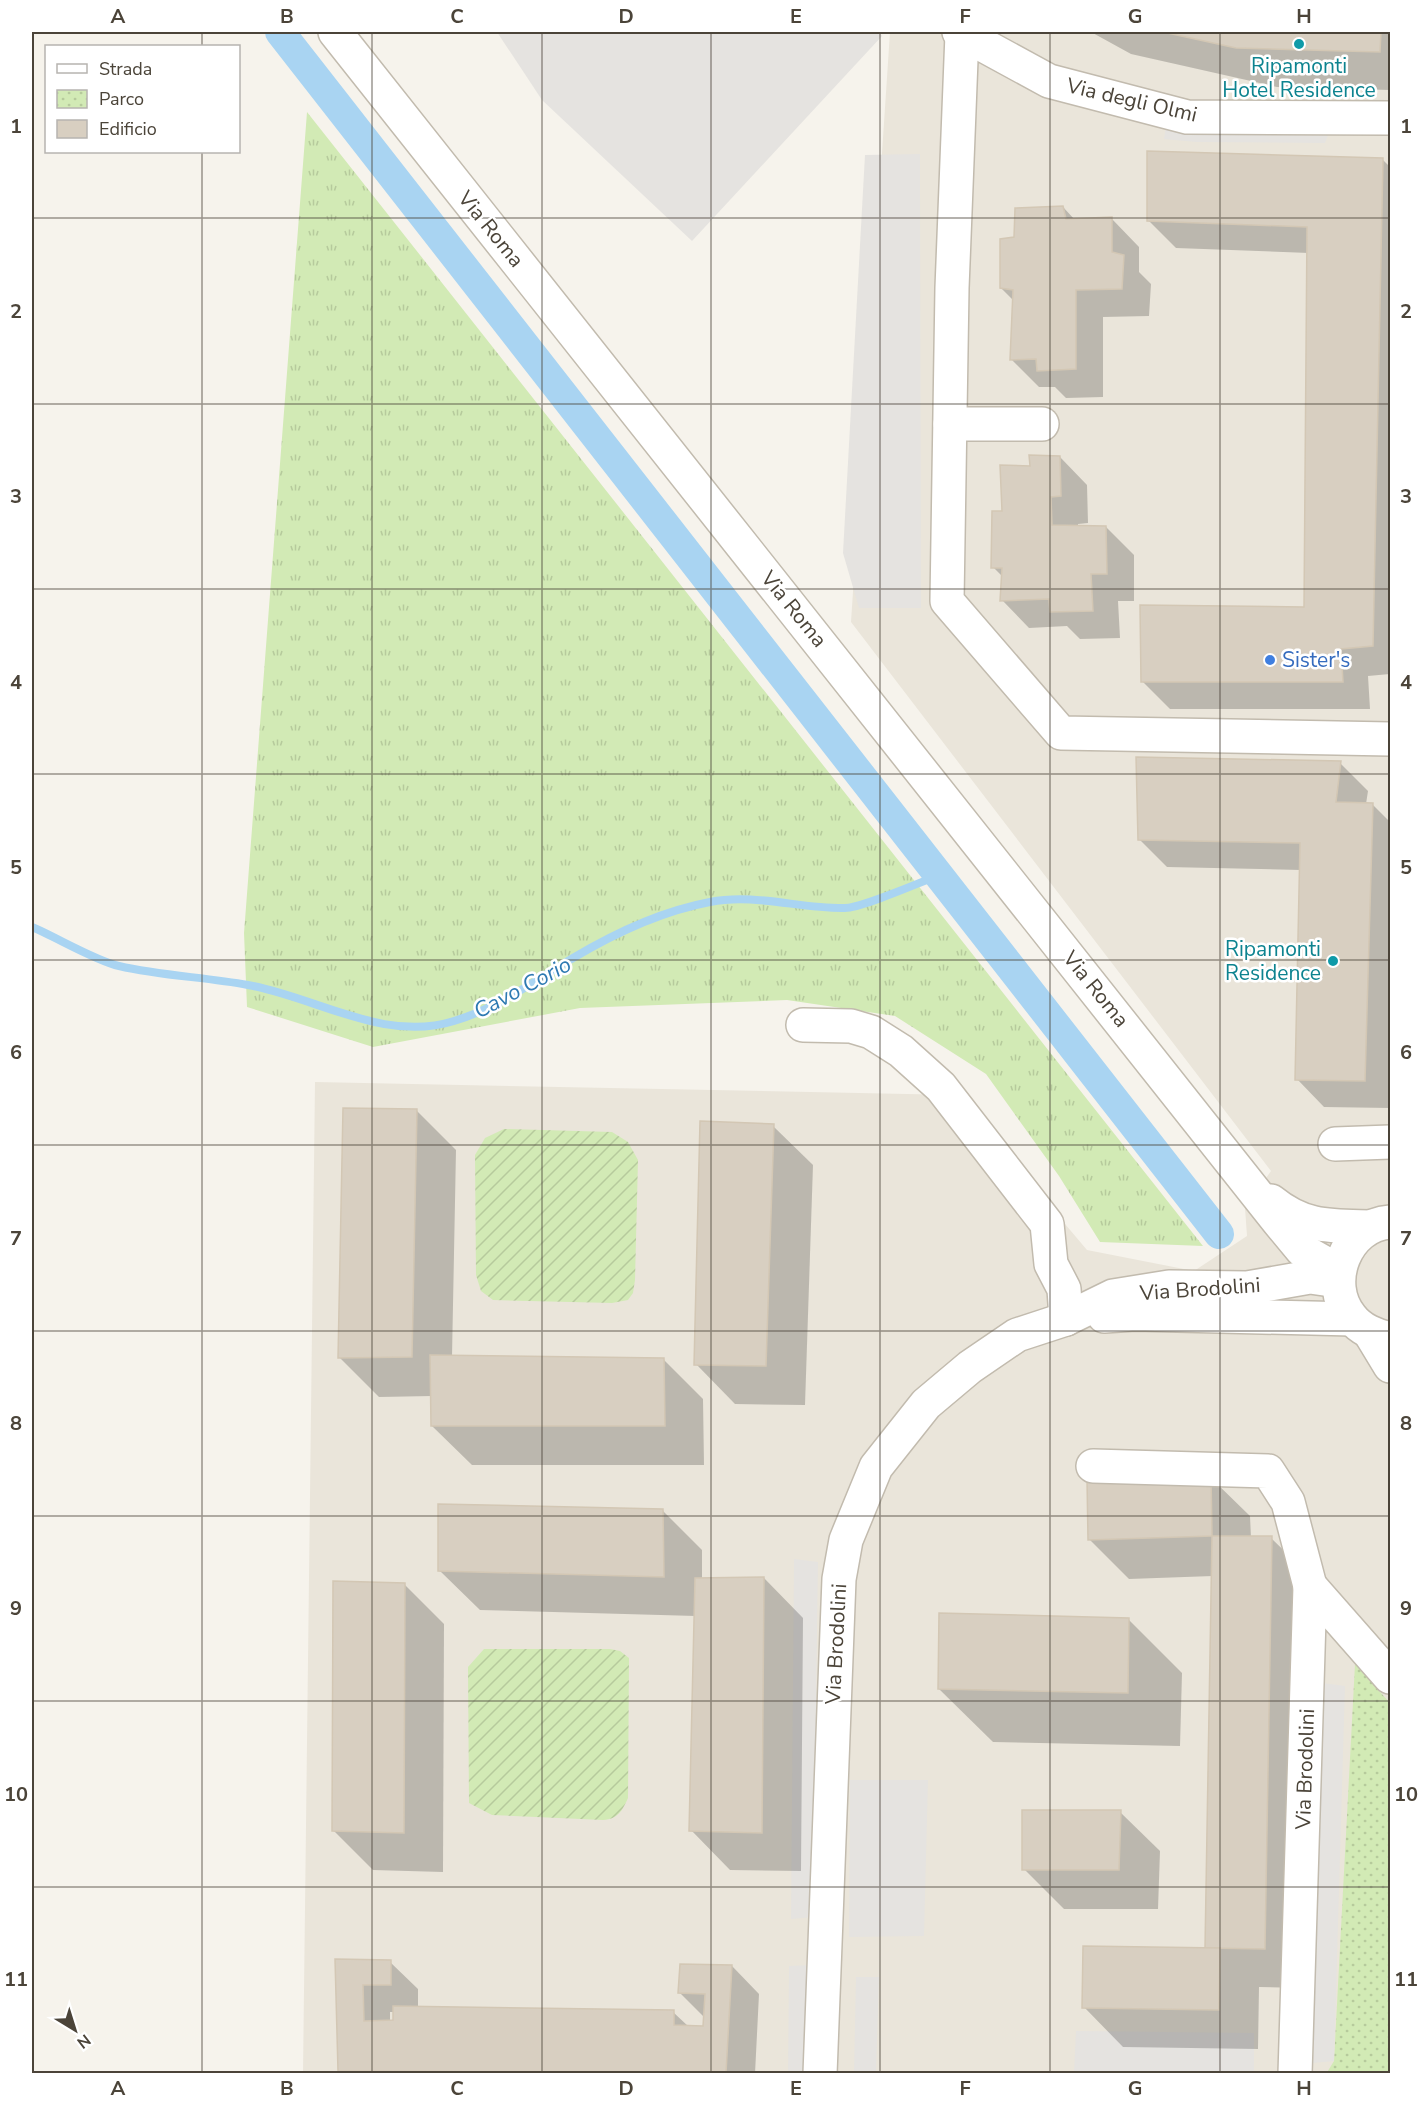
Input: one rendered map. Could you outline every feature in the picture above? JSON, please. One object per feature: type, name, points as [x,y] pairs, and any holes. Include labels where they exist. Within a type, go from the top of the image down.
[{"type":"street","name":"Via Roma","points":[[334,32],[1302,1250],[1338,1276]]},
{"type":"street","name":"Via degli Olmi","points":[[960,33],[1049,81],[1188,117],[1390,118]]},
{"type":"street","points":[[960,33],[947,601],[1060,733],[1390,739]]},
{"type":"street","points":[[950,424],[1042,424]]},
{"type":"street","points":[[803,1025],[851,1026],[871,1032],[901,1051],[941,1087],[1047,1224],[1051,1264],[1064,1289],[1066,1320]]},
{"type":"street","points":[[1335,1144],[1390,1142]]},
{"type":"street","name":"Via Roma","points":[[1253,1186],[1288,1215],[1318,1226],[1384,1222]]},
{"type":"street","points":[[1384,1222],[1356,1238],[1345,1253],[1338,1276],[1342,1301],[1371,1331],[1390,1366]]},
{"type":"street","name":"Via Brodolini","points":[[820,2073],[838,1578],[846,1540],[876,1467],[926,1404],[970,1366],[1017,1335],[1066,1320],[1113,1296],[1169,1287],[1247,1288],[1310,1277],[1338,1276]]},
{"type":"street","name":"Via Brodolini","points":[[1066,1320],[1136,1314],[1371,1331]]},
{"type":"street","points":[[1093,1466],[1268,1471],[1288,1502],[1310,1586],[1390,1677]]},
{"type":"street","name":"Via Brodolini","points":[[1295,2073],[1310,1586]]},
{"type":"shaded area","points":[[497,32],[879,32],[882,36],[692,241],[542,100]]},
{"type":"shaded area","points":[[890,32],[1390,32],[1390,2073],[303,2074],[315,1082],[956,1095],[1087,1250],[1194,1271],[1247,1236],[1245,1208],[1271,1171],[851,622]]},
{"type":"shaded area","points":[[1166,126],[1190,134],[1329,133],[1325,143],[1197,142],[1164,139]]},
{"type":"shaded area","points":[[920,154],[921,608],[859,608],[843,553],[865,155]]},
{"type":"shaded area","points":[[794,1559],[818,1562],[813,1917],[791,1919]]},
{"type":"shaded area","points":[[1322,1683],[1345,1686],[1334,2061],[1313,2063]]},
{"type":"shaded area","points":[[850,1780],[928,1780],[924,1936],[849,1937]]},
{"type":"shaded area","points":[[813,1965],[811,2073],[788,2074],[789,1966]]},
{"type":"shaded area","points":[[856,1977],[879,1977],[876,2073],[854,2073]]},
{"type":"shaded area","points":[[1076,2031],[1254,2033],[1254,2073],[1074,2072]]},
{"type":"green space","points":[[307,112],[1203,1246],[1100,1242],[1059,1176],[986,1074],[895,1016],[787,1000],[580,1008],[373,1047],[247,1007],[244,933]]},
{"type":"green space","points":[[504,1129],[612,1132],[628,1142],[638,1160],[635,1280],[633,1293],[628,1300],[612,1303],[493,1300],[481,1291],[476,1275],[475,1155],[485,1138]]},
{"type":"green space","points":[[484,1649],[610,1649],[620,1651],[629,1658],[628,1798],[616,1816],[603,1820],[492,1815],[469,1803],[468,1667]]},
{"type":"green space","points":[[1355,1664],[1390,1703],[1390,2073],[1326,2074],[1334,2061]]},
{"type":"building","name":"Ripamonti Hotel Residence","points":[[1163,32],[1381,32],[1380,52],[1236,48]]},
{"type":"building","points":[[1147,151],[1383,158],[1373,646],[1341,649],[1343,682],[1141,682],[1140,605],[1304,607],[1307,227],[1147,221]]},
{"type":"building","points":[[1063,206],[1066,219],[1112,217],[1112,252],[1124,255],[1122,289],[1076,290],[1076,369],[1037,371],[1036,359],[1010,360],[1013,290],[1000,288],[1000,239],[1014,237],[1015,208]]},
{"type":"building","points":[[1029,455],[1060,456],[1061,496],[1051,497],[1052,525],[1106,526],[1107,574],[1091,574],[1093,611],[1050,612],[1049,599],[1000,601],[1002,568],[991,568],[992,511],[1002,511],[1000,465],[1030,466]]},
{"type":"building","name":"Ripamonti Residence","points":[[1136,757],[1341,761],[1336,802],[1373,803],[1365,1081],[1295,1080],[1300,843],[1138,840]]},
{"type":"building","points":[[343,1108],[417,1109],[412,1357],[338,1358]]},
{"type":"building","points":[[700,1121],[774,1124],[766,1366],[694,1365]]},
{"type":"building","points":[[430,1355],[664,1358],[665,1426],[431,1426]]},
{"type":"building","points":[[1211,1475],[1212,1536],[1088,1540],[1087,1479]]},
{"type":"building","points":[[438,1504],[663,1509],[664,1577],[438,1571]]},
{"type":"building","points":[[1212,1536],[1272,1536],[1265,1949],[1205,1948]]},
{"type":"building","points":[[764,1577],[762,1833],[689,1831],[695,1578]]},
{"type":"building","points":[[333,1581],[405,1583],[404,1833],[332,1831]]},
{"type":"building","points":[[939,1613],[1129,1618],[1128,1693],[938,1689]]},
{"type":"building","points":[[1022,1810],[1121,1810],[1119,1870],[1022,1870]]},
{"type":"building","points":[[1083,1946],[1220,1948],[1219,2010],[1082,2008]]},
{"type":"building","points":[[335,1959],[391,1960],[391,1985],[363,1985],[364,2021],[393,2020],[393,2006],[674,2010],[674,2025],[703,2026],[705,1994],[678,1993],[680,1964],[732,1965],[726,2073],[338,2071]]},
{"type":"waterway","points":[[280,32],[1219,1234]]},
{"type":"waterway","name":"Cavo Corio","points":[[32,927],[119,966],[248,985],[376,1022],[402,1026],[428,1026],[454,1021],[486,1009],[605,940],[674,911],[710,902],[744,899],[828,908],[853,907],[940,875]]},
{"type":"place","name":"Ripamonti Hotel Residence","points":[[1299,44]]},
{"type":"place","name":"Sister's","points":[[1270,660]]},
{"type":"place","name":"Ripamonti Residence","points":[[1333,961]]}]
